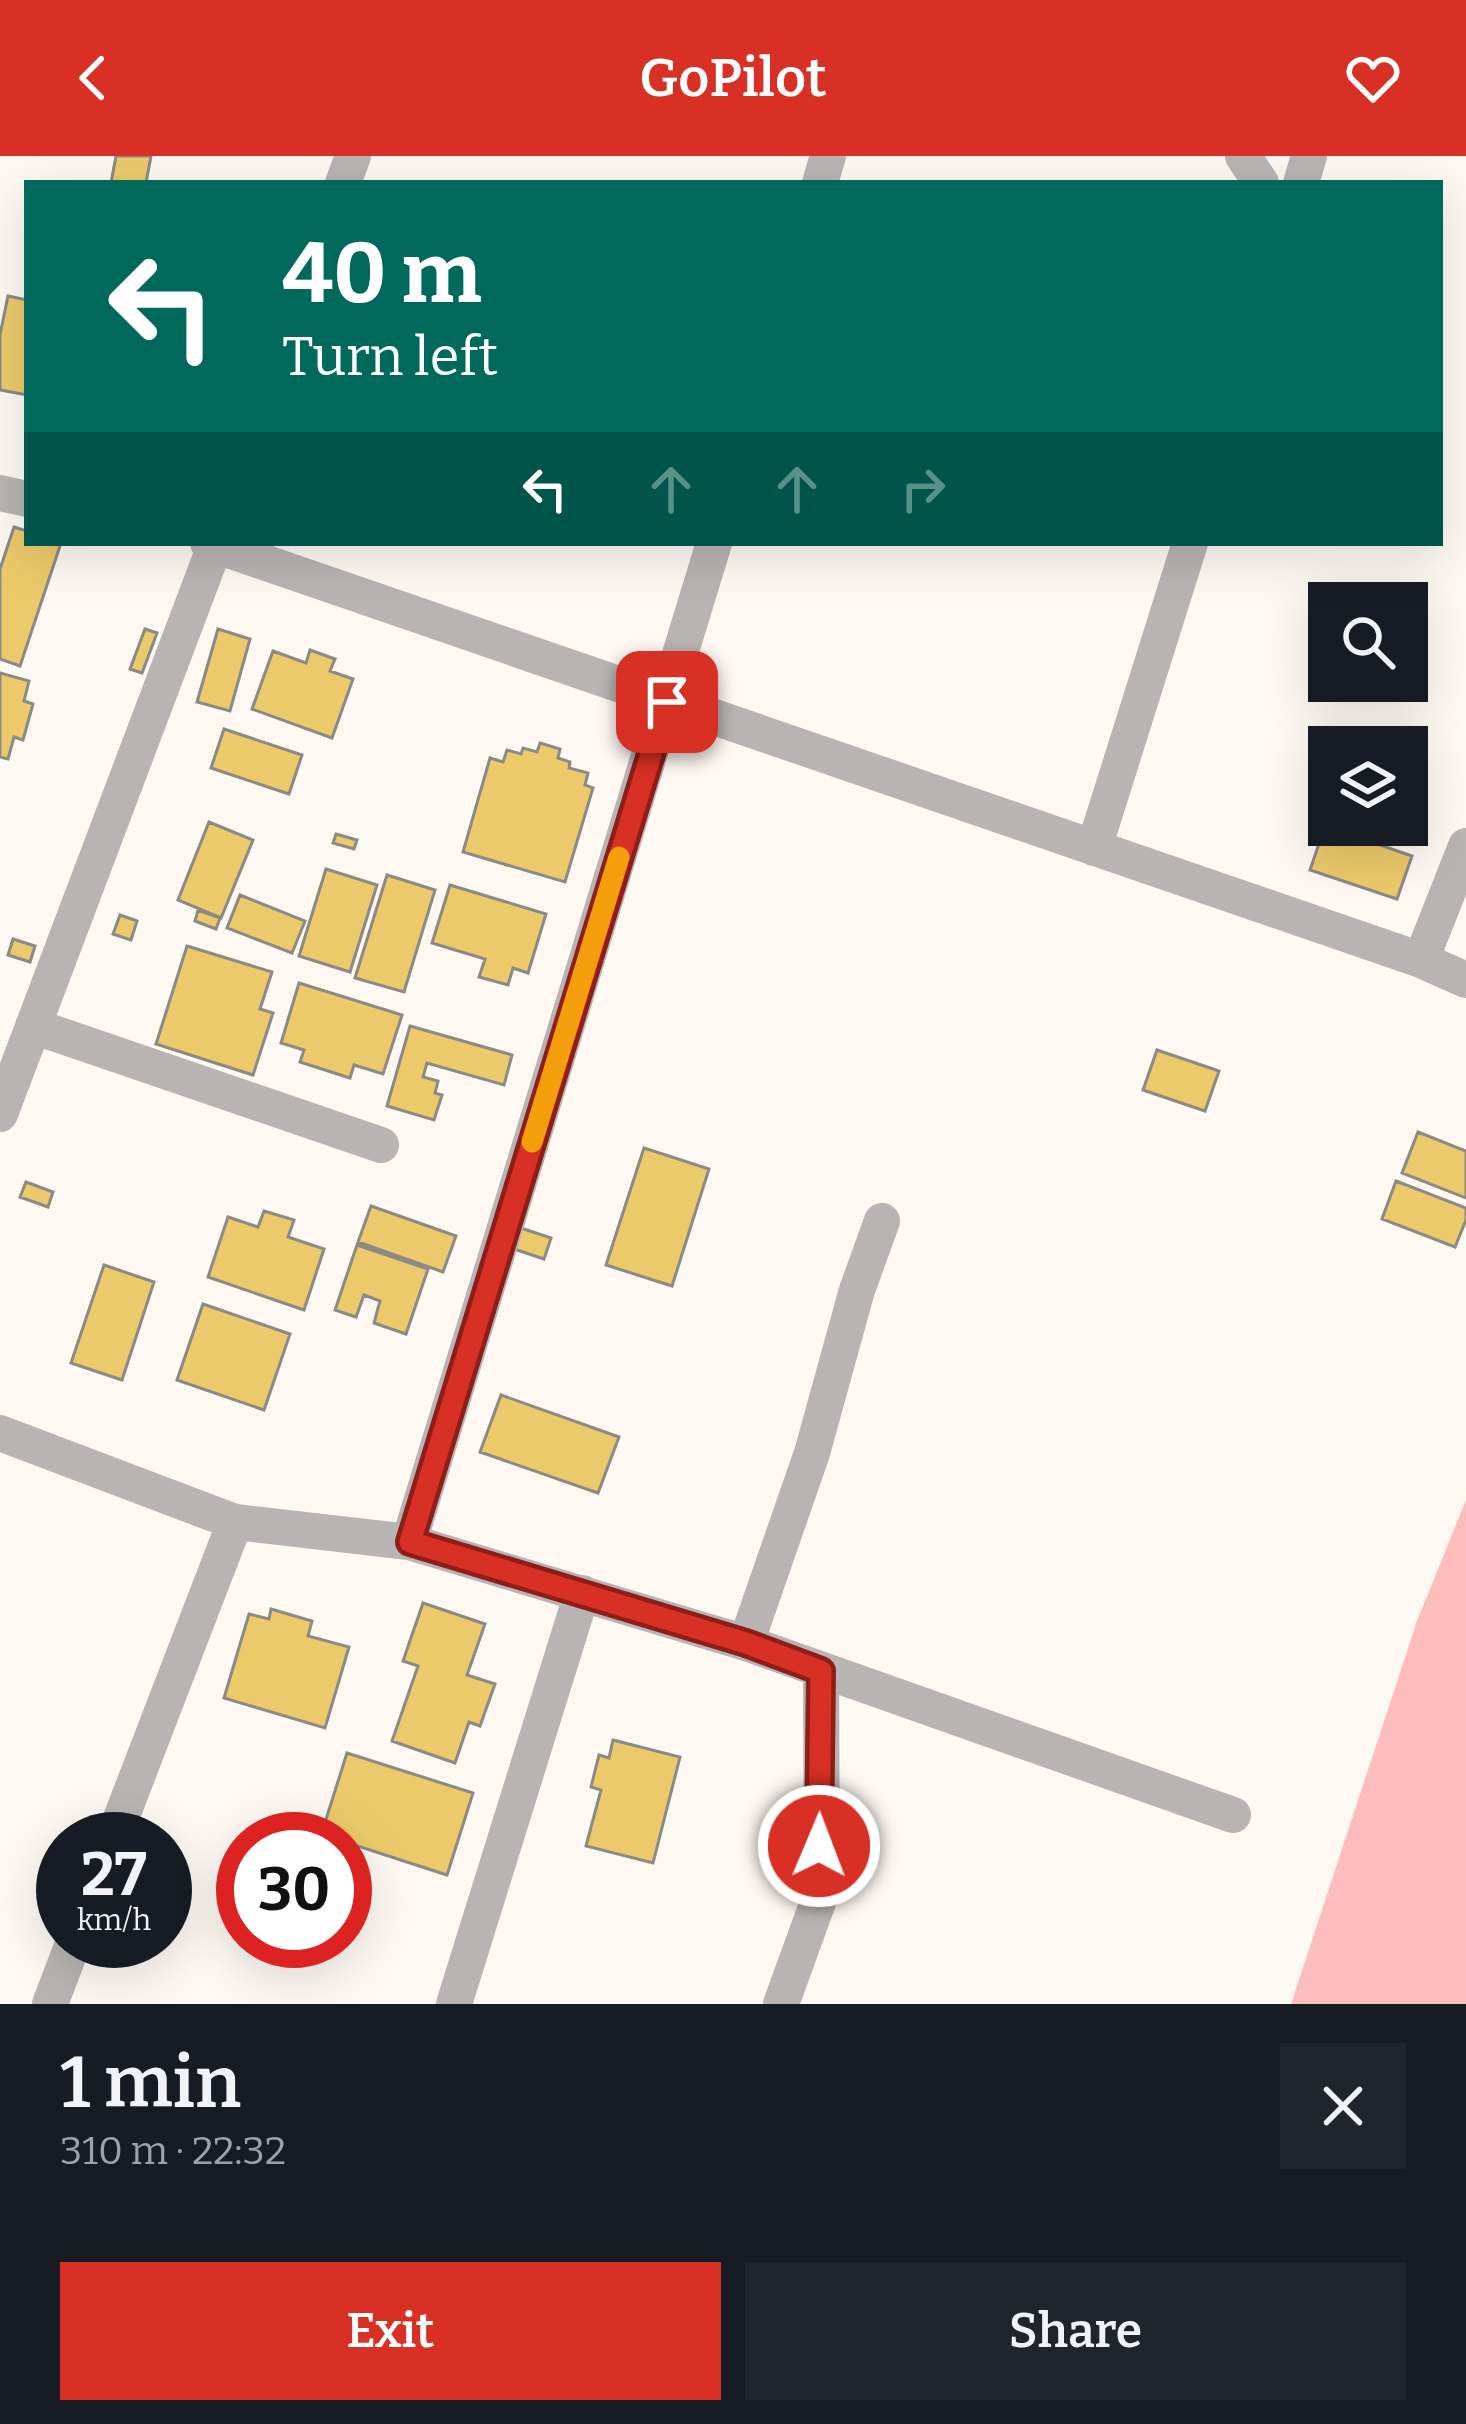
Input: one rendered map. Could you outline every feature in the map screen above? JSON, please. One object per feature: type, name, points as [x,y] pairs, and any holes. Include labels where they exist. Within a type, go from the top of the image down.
[{"type":"street","points":[[0,1114],[212,546]]},
{"type":"street","points":[[219,546],[1421,960],[1466,980]]},
{"type":"street","points":[[410,1542],[713,546]]},
{"type":"street","points":[[1094,848],[1189,546]]},
{"type":"street","points":[[1421,960],[1466,846]]},
{"type":"street","points":[[33,1026],[381,1145]]},
{"type":"street","points":[[746,1643],[812,1453],[857,1290],[883,1222]]},
{"type":"street","points":[[0,1433],[235,1522],[410,1542],[746,1643],[1233,1815]]},
{"type":"street","points":[[123,1812],[235,1522]]},
{"type":"street","points":[[454,2004],[581,1594]]},
{"type":"street","points":[[781,2004],[822,1891],[821,1671]]},
{"type":"street","points":[[50,2004],[64,1968]]},
{"type":"shaded area","points":[[1466,1500],[1466,2004],[1291,2004],[1417,1621]]},
{"type":"building","points":[[116,156],[151,156],[147,180],[112,180]]},
{"type":"building","points":[[8,296],[24,299],[24,394],[0,390],[0,335]]},
{"type":"building","points":[[14,527],[24,530],[24,546],[60,546],[20,666],[0,659],[0,569]]},
{"type":"building","points":[[145,629],[157,633],[142,673],[130,669]]},
{"type":"building","points":[[218,629],[250,639],[230,711],[197,702]]},
{"type":"building","points":[[310,650],[335,659],[330,671],[353,679],[332,738],[252,709],[273,651],[306,663]]},
{"type":"building","points":[[0,673],[29,681],[24,701],[33,704],[23,740],[14,737],[8,759],[0,757]]},
{"type":"building","points":[[224,729],[302,755],[289,794],[211,768]]},
{"type":"building","points":[[540,743],[560,749],[558,758],[570,762],[569,768],[588,773],[585,785],[593,788],[565,882],[463,852],[490,758],[503,762],[507,750],[537,752]]},
{"type":"building","points":[[209,822],[253,840],[221,918],[178,900]]},
{"type":"building","points":[[336,834],[357,840],[354,849],[333,843]]},
{"type":"building","points":[[1318,846],[1383,846],[1412,856],[1397,899],[1310,870]]},
{"type":"building","points":[[326,869],[377,885],[350,972],[299,956]]},
{"type":"building","points":[[387,875],[435,890],[404,992],[355,978]]},
{"type":"building","points":[[450,885],[546,914],[528,973],[513,968],[508,985],[479,977],[485,959],[432,943]]},
{"type":"building","points":[[240,895],[305,921],[292,953],[227,928]]},
{"type":"building","points":[[198,910],[220,918],[216,929],[195,921]]},
{"type":"building","points":[[120,915],[137,921],[131,940],[113,934]]},
{"type":"building","points":[[13,939],[35,946],[30,962],[8,955]]},
{"type":"building","points":[[187,946],[272,972],[260,1009],[273,1013],[253,1075],[156,1044]]},
{"type":"building","points":[[299,983],[402,1015],[383,1074],[354,1065],[350,1078],[300,1062],[304,1050],[281,1043]]},
{"type":"building","points":[[410,1026],[512,1055],[504,1085],[427,1063],[423,1077],[438,1081],[435,1093],[442,1095],[434,1120],[387,1106]]},
{"type":"building","points":[[1157,1050],[1219,1071],[1205,1111],[1143,1090]]},
{"type":"building","points":[[1418,1132],[1466,1151],[1466,1198],[1402,1173]]},
{"type":"building","points":[[644,1148],[709,1169],[672,1286],[606,1265]]},
{"type":"building","points":[[1396,1181],[1466,1208],[1455,1247],[1382,1219]]},
{"type":"building","points":[[26,1182],[53,1192],[48,1207],[20,1197]]},
{"type":"building","points":[[371,1206],[456,1236],[443,1272],[358,1242]]},
{"type":"building","points":[[264,1211],[294,1220],[288,1237],[324,1249],[304,1310],[208,1277],[228,1217],[258,1227]]},
{"type":"building","points":[[521,1228],[551,1238],[544,1259],[514,1249]]},
{"type":"building","points":[[357,1245],[428,1269],[406,1334],[374,1323],[380,1301],[364,1295],[356,1317],[335,1310]]},
{"type":"building","points":[[104,1265],[154,1282],[122,1380],[71,1363]]},
{"type":"building","points":[[203,1304],[290,1334],[264,1410],[177,1380]]},
{"type":"building","points":[[501,1395],[619,1437],[598,1493],[480,1452]]},
{"type":"building","points":[[423,1603],[485,1624],[467,1675],[495,1684],[480,1726],[469,1722],[455,1763],[392,1741],[418,1666],[403,1661]]},
{"type":"building","points":[[271,1609],[312,1621],[308,1636],[349,1647],[325,1728],[224,1698],[249,1614],[269,1619]]},
{"type":"building","points":[[613,1740],[680,1757],[653,1863],[586,1846],[601,1790],[591,1787],[599,1755],[609,1758]]},
{"type":"building","points":[[347,1753],[473,1793],[447,1875],[372,1851],[372,1812],[328,1812]]},
{"type":"slow traffic","points":[[532,1142],[619,857]]},
{"type":"route","points":[[667,702],[410,1542],[746,1643],[821,1671],[819,1846]]}]
